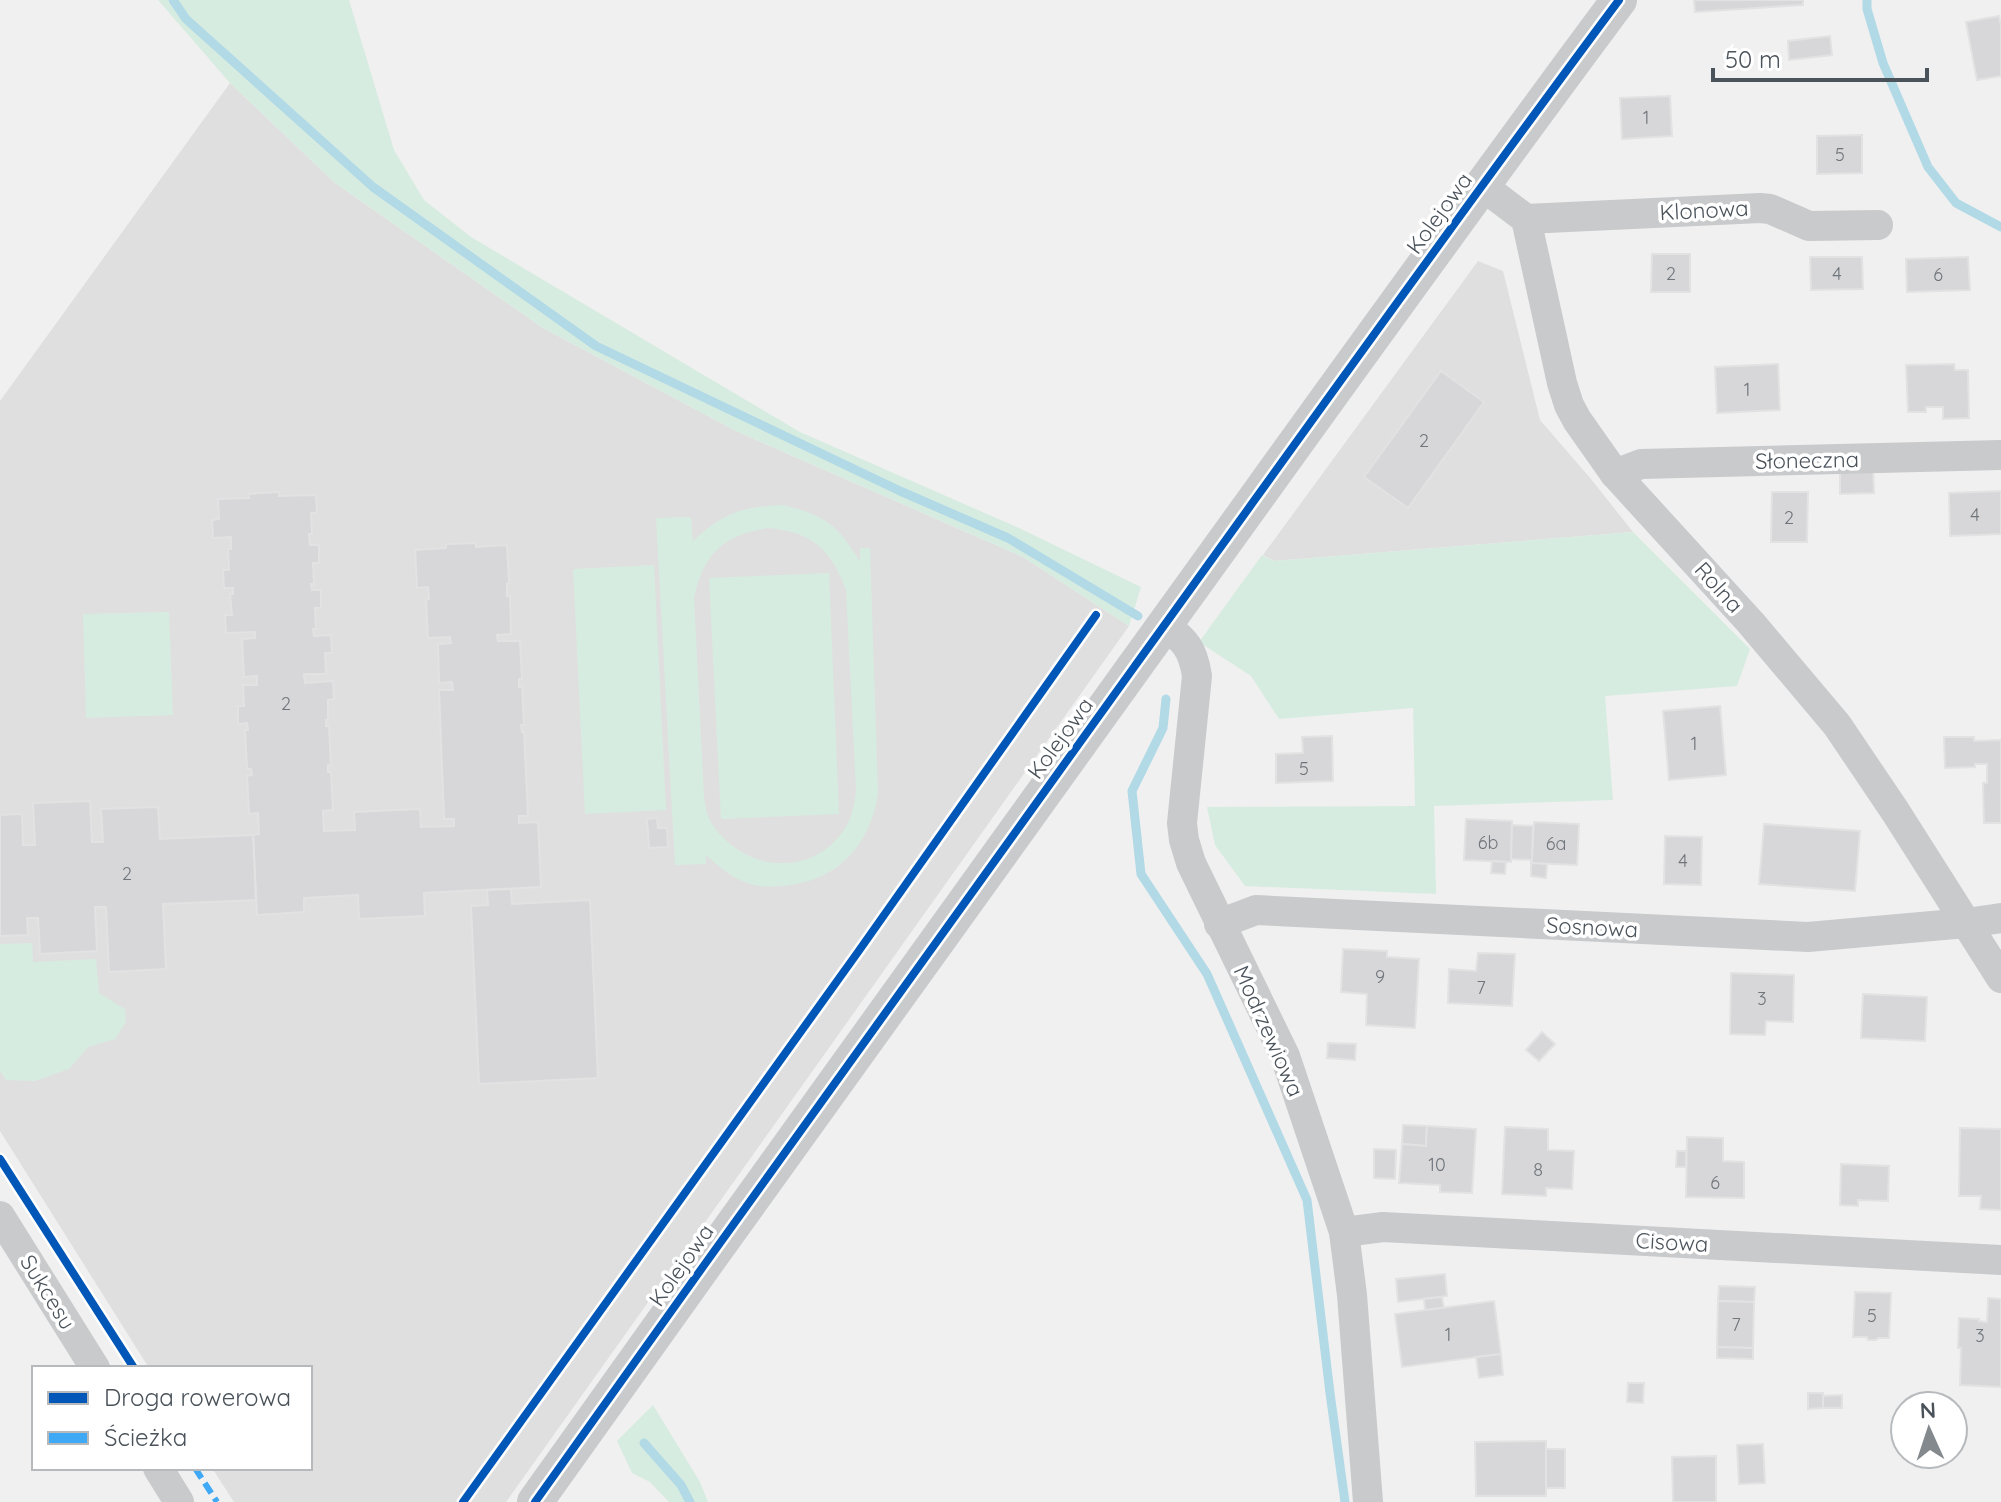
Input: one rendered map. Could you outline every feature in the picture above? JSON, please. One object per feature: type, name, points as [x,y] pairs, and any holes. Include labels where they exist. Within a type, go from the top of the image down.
[{"type":"street","name":"Kolejowa","points":[[535,1502],[1481,185],[1619,0]]},
{"type":"street","points":[[1481,185],[1526,219]]},
{"type":"street","name":"Klonowa","points":[[1526,219],[1760,208],[1770,209],[1809,226],[1878,225]]},
{"type":"street","name":"Rolna","points":[[1526,219],[1562,383],[1577,420],[1615,474],[1751,623],[1837,725],[2001,978]]},
{"type":"street","name":"Słoneczna","points":[[1615,474],[1641,464],[2001,455]]},
{"type":"street","name":"Modrzewiowa","points":[[1164,625],[1183,638],[1195,667],[1196,686],[1182,823],[1191,863],[1285,1056],[1344,1232],[1368,1502]]},
{"type":"street","name":"Sosnowa","points":[[1219,924],[1256,910],[1808,937],[2001,918]]},
{"type":"street","name":"Sukcesu","points":[[0,1216],[94,1366]]},
{"type":"street","name":"Cisowa","points":[[1344,1232],[1383,1227],[2001,1260]]},
{"type":"street","points":[[159,1470],[179,1502]]},
{"type":"shaded area","points":[[230,83],[335,183],[543,328],[736,431],[1023,557],[1129,626],[506,1502],[234,1502],[213,1470],[312,1470],[312,1366],[148,1366],[0,1131],[0,401]]},
{"type":"shaded area","points":[[1478,261],[1503,271],[1540,420],[1633,532],[1274,561],[1263,555]]},
{"type":"green space","points":[[158,0],[349,0],[394,150],[424,200],[471,237],[800,432],[1019,528],[1141,587],[1129,626],[1023,557],[736,431],[543,328],[335,183],[230,83]]},
{"type":"green space","points":[[783,505],[829,523],[845,539],[860,562],[860,548],[870,548],[878,793],[861,842],[839,866],[809,881],[769,887],[741,881],[706,855],[706,864],[675,865],[656,518],[691,517],[693,541],[724,517]],"holes":[[[769,528],[784,530],[818,545],[834,564],[846,590],[856,791],[851,816],[841,834],[827,848],[811,858],[774,863],[738,849],[718,832],[707,814],[694,598],[703,569],[728,541],[753,531]]]},
{"type":"green space","points":[[1633,532],[1750,649],[1737,686],[1605,696],[1613,800],[1434,806],[1436,894],[1245,886],[1215,845],[1207,807],[1415,806],[1413,708],[1279,719],[1251,676],[1199,642],[1262,555],[1274,561]]},
{"type":"green space","points":[[654,565],[666,810],[585,814],[573,569]]},
{"type":"green space","points":[[829,573],[839,814],[721,819],[709,578]]},
{"type":"green space","points":[[169,612],[173,715],[86,718],[83,614]]},
{"type":"green space","points":[[32,943],[33,962],[96,959],[99,993],[125,1009],[126,1022],[115,1039],[88,1047],[69,1069],[35,1081],[6,1080],[0,1071],[0,944]]},
{"type":"green space","points":[[653,1405],[700,1482],[708,1502],[669,1502],[650,1482],[632,1473],[617,1441]]},
{"type":"building","points":[[1694,0],[1803,0],[1803,5],[1695,12]]},
{"type":"building","points":[[1999,16],[2001,76],[1977,80],[1966,22]]},
{"type":"building","points":[[1830,36],[1832,55],[1789,60],[1788,41]]},
{"type":"building","points":[[1670,96],[1672,136],[1622,139],[1620,98]]},
{"type":"building","points":[[1862,135],[1862,173],[1817,174],[1817,136]]},
{"type":"building","points":[[1652,254],[1690,254],[1690,292],[1651,292]]},
{"type":"building","points":[[1810,257],[1862,257],[1863,289],[1811,290]]},
{"type":"building","points":[[1968,257],[1970,290],[1907,292],[1906,259]]},
{"type":"building","points":[[1778,364],[1780,410],[1717,413],[1715,367]]},
{"type":"building","points":[[1954,364],[1955,370],[1968,370],[1969,418],[1943,419],[1943,407],[1926,407],[1926,412],[1908,412],[1906,365]]},
{"type":"building","points":[[1441,371],[1484,402],[1408,508],[1364,477]]},
{"type":"building","points":[[1873,468],[1874,493],[1840,494],[1840,469]]},
{"type":"building","points":[[2001,491],[2001,534],[1950,536],[1949,493]]},
{"type":"building","points":[[279,492],[279,496],[316,495],[317,513],[311,513],[312,534],[309,534],[310,545],[319,545],[319,563],[313,563],[314,584],[311,584],[312,590],[321,590],[321,608],[315,608],[316,629],[313,629],[314,636],[331,635],[332,653],[325,653],[326,674],[304,674],[305,683],[333,681],[334,699],[328,700],[326,726],[329,726],[331,765],[328,765],[328,772],[331,772],[333,810],[323,811],[324,831],[355,830],[354,812],[420,809],[421,827],[454,826],[454,819],[444,819],[439,690],[453,690],[452,682],[439,683],[438,644],[451,643],[450,637],[428,638],[428,587],[417,588],[415,550],[446,548],[446,544],[476,543],[476,547],[507,545],[511,634],[497,635],[498,641],[520,641],[522,679],[519,679],[519,687],[522,686],[524,725],[521,725],[524,732],[528,816],[519,816],[519,823],[538,822],[541,887],[424,893],[425,916],[359,919],[358,895],[304,898],[304,912],[257,915],[253,835],[259,834],[258,813],[249,814],[247,776],[252,775],[251,769],[247,769],[247,723],[238,724],[238,706],[244,706],[243,685],[257,685],[257,676],[244,677],[242,639],[255,638],[255,632],[226,633],[225,615],[232,615],[230,594],[233,594],[233,588],[224,588],[223,570],[229,570],[231,537],[213,538],[212,520],[219,519],[218,499],[249,498],[248,494]]},
{"type":"building","points":[[1772,492],[1808,492],[1807,542],[1771,542]]},
{"type":"building","points":[[1720,706],[1726,775],[1669,780],[1663,711]]},
{"type":"building","points":[[1332,736],[1333,781],[1276,783],[1276,754],[1303,753],[1302,737]]},
{"type":"building","points":[[1944,737],[1974,737],[1974,741],[2001,740],[2001,823],[1984,823],[1983,783],[1987,783],[1987,764],[1945,768]]},
{"type":"building","points":[[90,801],[92,842],[103,842],[101,809],[158,807],[160,839],[253,835],[256,900],[163,904],[166,969],[109,972],[106,907],[95,907],[97,951],[40,954],[38,918],[27,918],[28,935],[0,936],[0,815],[22,814],[23,845],[35,845],[33,803]]},
{"type":"building","points":[[657,818],[658,828],[667,828],[668,847],[649,848],[647,819]]},
{"type":"building","points":[[1466,819],[1512,821],[1511,862],[1464,860]]},
{"type":"building","points":[[1534,822],[1579,824],[1577,865],[1531,863]]},
{"type":"building","points":[[1764,824],[1860,831],[1855,891],[1759,884]]},
{"type":"building","points":[[1512,825],[1533,826],[1532,860],[1511,859]]},
{"type":"building","points":[[1665,836],[1702,837],[1701,885],[1664,884]]},
{"type":"building","points":[[1492,861],[1506,862],[1505,874],[1491,873]]},
{"type":"building","points":[[1531,863],[1547,864],[1546,878],[1531,876]]},
{"type":"building","points":[[511,889],[512,904],[590,900],[598,1078],[479,1084],[471,906],[488,905],[487,890]]},
{"type":"building","points":[[1343,949],[1387,951],[1387,957],[1419,959],[1415,1028],[1366,1025],[1367,994],[1341,992]]},
{"type":"building","points":[[1478,953],[1515,954],[1512,1006],[1448,1003],[1449,969],[1476,971]]},
{"type":"building","points":[[1731,973],[1794,975],[1793,1022],[1766,1021],[1765,1035],[1730,1034]]},
{"type":"building","points":[[1863,994],[1927,997],[1925,1041],[1861,1038]]},
{"type":"building","points":[[1542,1032],[1555,1044],[1539,1061],[1526,1050]]},
{"type":"building","points":[[1328,1043],[1356,1044],[1355,1060],[1327,1058]]},
{"type":"building","points":[[1403,1125],[1427,1126],[1426,1146],[1402,1144]]},
{"type":"building","points":[[1427,1126],[1476,1129],[1472,1193],[1440,1192],[1440,1185],[1399,1183],[1402,1144],[1426,1146]]},
{"type":"building","points":[[1505,1127],[1548,1129],[1548,1150],[1574,1151],[1572,1189],[1546,1188],[1546,1196],[1502,1194]]},
{"type":"building","points":[[1960,1128],[2001,1129],[2001,1210],[1980,1209],[1981,1196],[1959,1196]]},
{"type":"building","points":[[1687,1137],[1723,1138],[1723,1161],[1744,1162],[1744,1198],[1686,1197]]},
{"type":"building","points":[[1374,1149],[1396,1150],[1395,1179],[1374,1178]]},
{"type":"building","points":[[1677,1151],[1686,1151],[1686,1167],[1676,1167]]},
{"type":"building","points":[[1841,1164],[1889,1166],[1888,1201],[1858,1200],[1858,1206],[1840,1205]]},
{"type":"building","points":[[1445,1274],[1447,1296],[1398,1302],[1396,1279]]},
{"type":"building","points":[[1719,1286],[1755,1287],[1754,1302],[1718,1301]]},
{"type":"building","points":[[1855,1292],[1891,1293],[1889,1338],[1868,1340],[1867,1337],[1853,1337]]},
{"type":"building","points":[[1442,1297],[1444,1308],[1425,1310],[1424,1299]]},
{"type":"building","points":[[1988,1298],[2001,1299],[2001,1387],[1960,1385],[1959,1318],[1987,1322]]},
{"type":"building","points":[[1494,1301],[1501,1354],[1402,1367],[1395,1314]]},
{"type":"building","points":[[1718,1301],[1754,1302],[1753,1348],[1717,1347]]},
{"type":"building","points":[[1717,1347],[1753,1348],[1753,1359],[1717,1358]]},
{"type":"building","points":[[1501,1354],[1503,1375],[1479,1378],[1476,1357]]},
{"type":"building","points":[[1628,1383],[1644,1383],[1643,1403],[1627,1402]]},
{"type":"building","points":[[1808,1393],[1823,1393],[1823,1408],[1808,1409]]},
{"type":"building","points":[[1842,1395],[1842,1408],[1823,1408],[1823,1396]]},
{"type":"building","points":[[1546,1441],[1546,1496],[1476,1496],[1475,1442]]},
{"type":"building","points":[[1763,1444],[1765,1483],[1739,1484],[1737,1445]]},
{"type":"building","points":[[1546,1449],[1565,1449],[1565,1488],[1546,1488]]},
{"type":"building","points":[[1716,1456],[1716,1502],[1673,1502],[1672,1457]]},
{"type":"waterway","points":[[173,0],[186,19],[373,187],[596,346],[900,491],[1008,538],[1138,616]]},
{"type":"waterway","points":[[1867,0],[1883,63],[1928,167],[1956,203],[2001,227]]},
{"type":"waterway","points":[[1166,699],[1163,728],[1132,791],[1141,874],[1207,974],[1307,1200],[1345,1502]]},
{"type":"waterway","points":[[644,1443],[681,1485],[690,1502]]},
{"type":"marked path","points":[[196,1470],[217,1502]]},
{"type":"cycle path","points":[[535,1502],[1314,418],[1619,0]]},
{"type":"cycle path","points":[[463,1502],[1096,615]]},
{"type":"cycle path","points":[[0,1159],[133,1366]]}]
